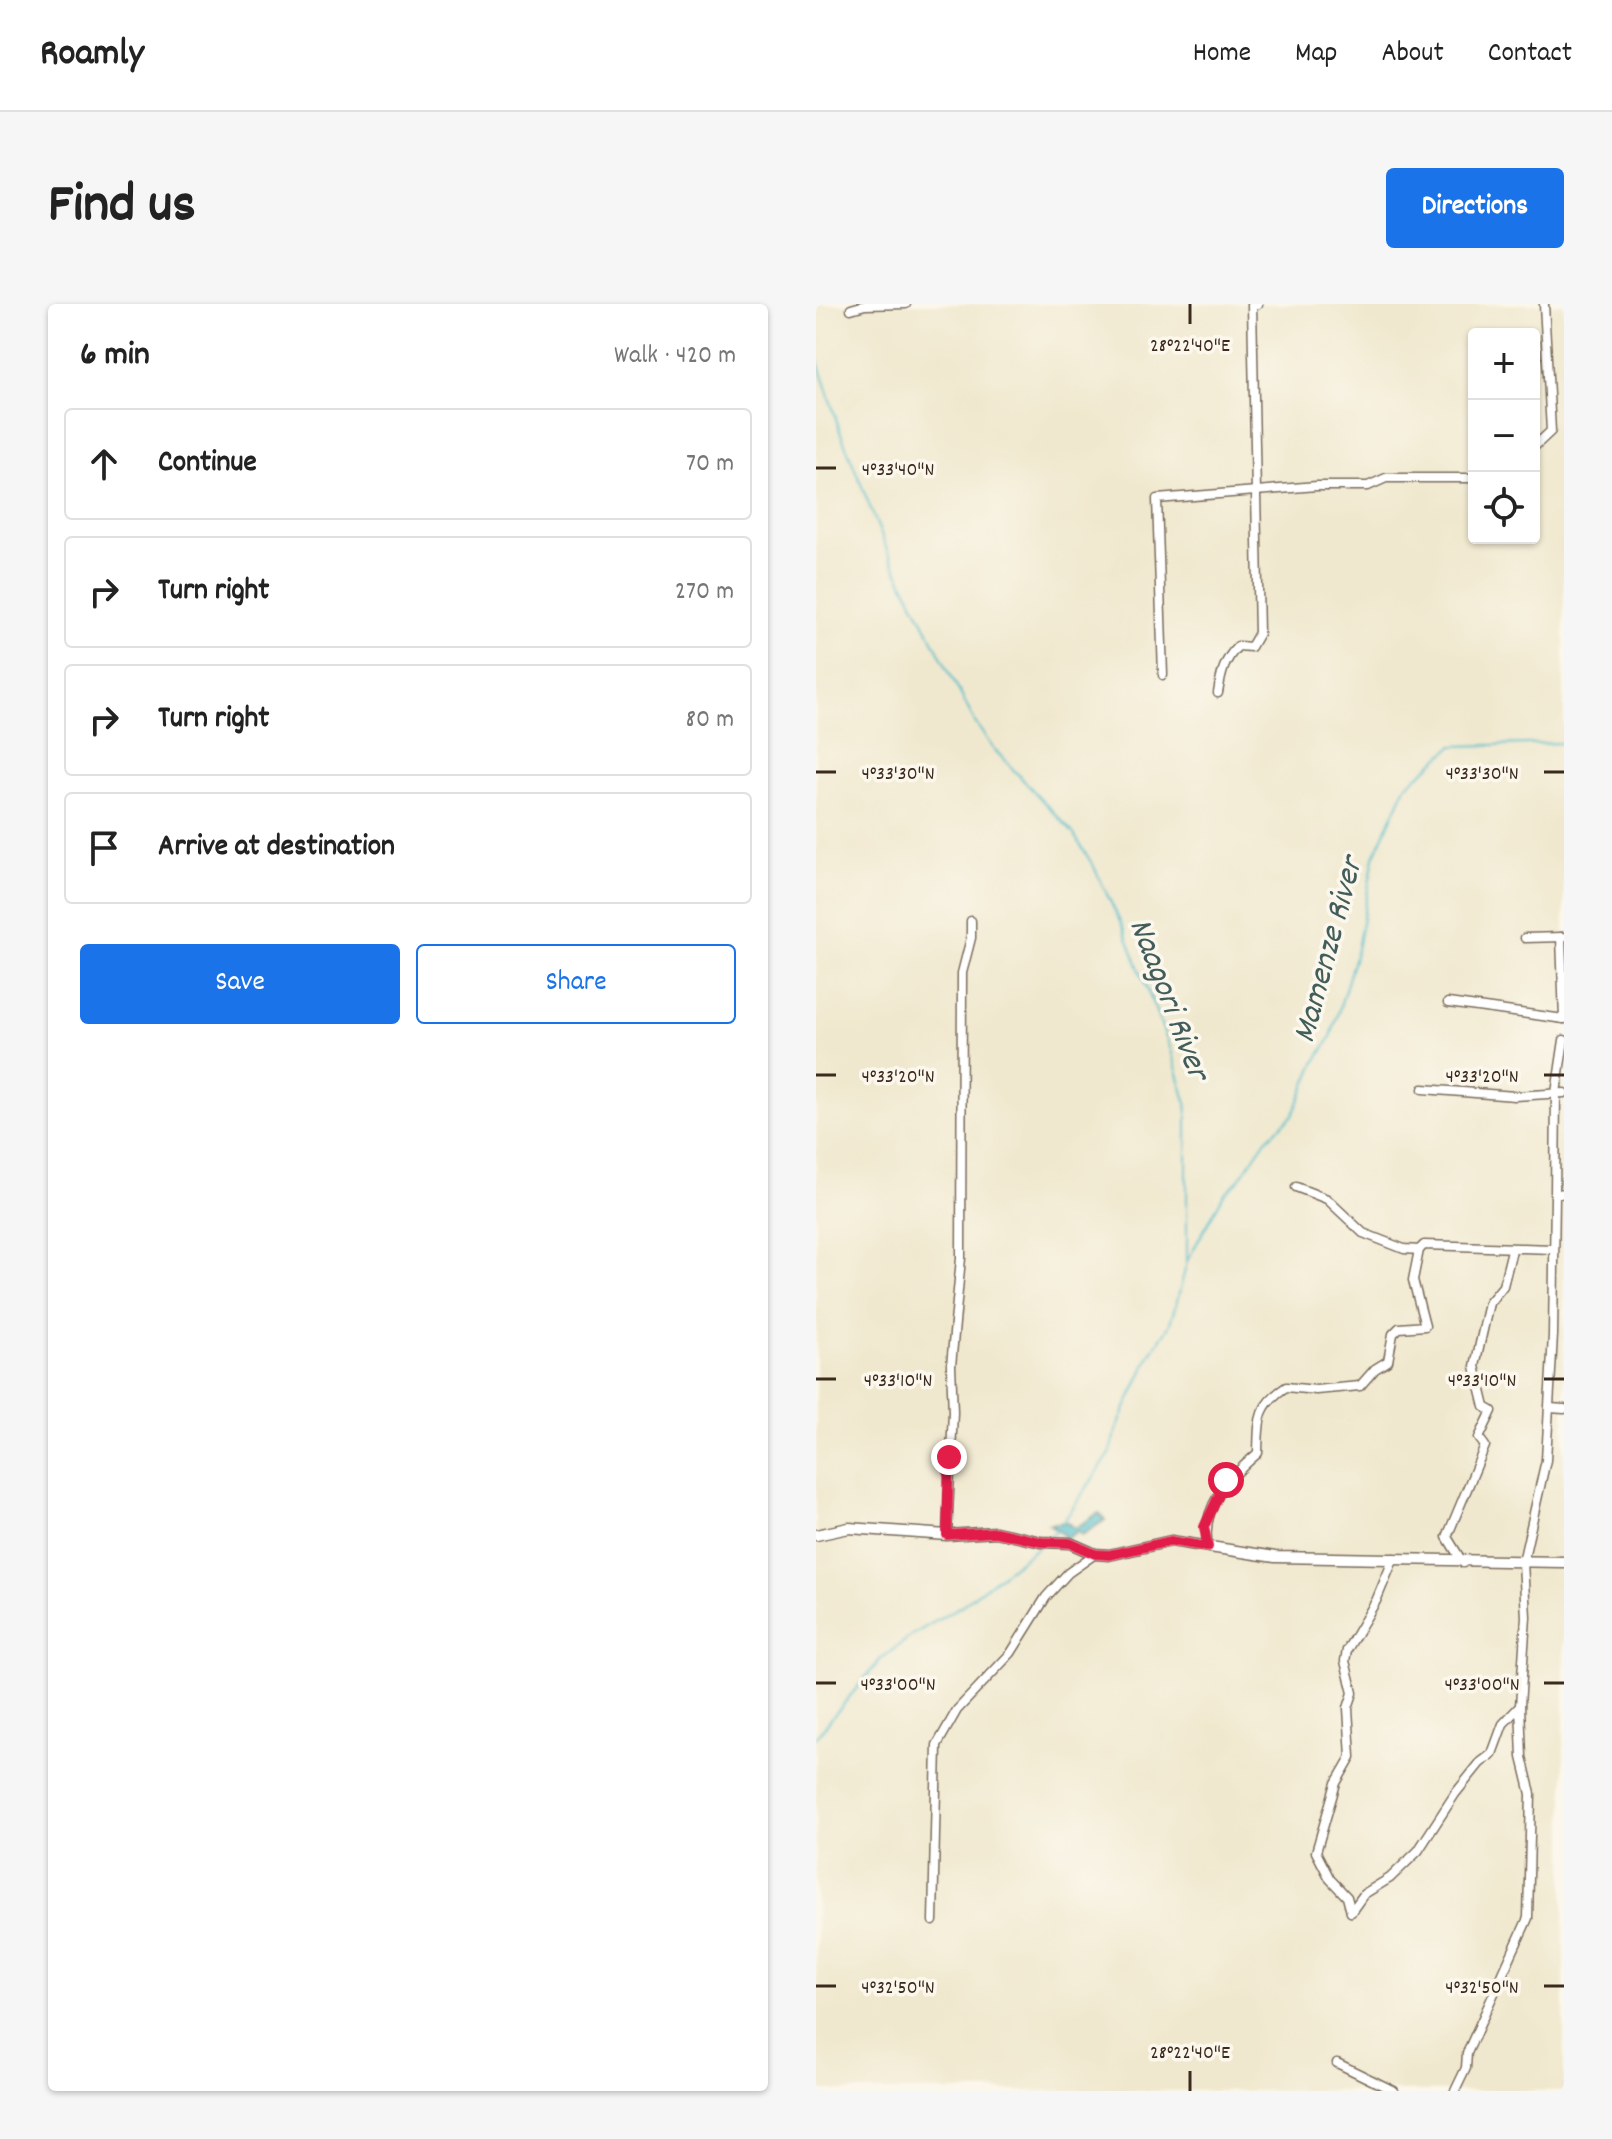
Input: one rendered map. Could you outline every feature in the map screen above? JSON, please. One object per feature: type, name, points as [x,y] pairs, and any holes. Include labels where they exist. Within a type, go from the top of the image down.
[{"type":"street","points":[[851,309],[906,304]]},
{"type":"street","points":[[1218,693],[1222,669],[1231,653],[1238,646],[1251,647],[1259,633],[1252,305],[1258,304]]},
{"type":"street","points":[[1540,441],[1551,431],[1544,304]]},
{"type":"street","points":[[1163,675],[1157,499],[1317,486],[1368,486],[1386,478],[1468,478]]},
{"type":"street","points":[[947,1535],[953,1412],[951,1366],[961,1258],[962,973],[971,938],[971,921]]},
{"type":"street","points":[[1455,2091],[1466,2068],[1467,2053],[1528,1918],[1531,1794],[1522,1757],[1520,1706],[1526,1617],[1523,1562],[1546,1460],[1550,1408],[1553,1249],[1559,1194],[1564,1019],[1563,937],[1525,938]]},
{"type":"street","points":[[1448,1003],[1564,1019]]},
{"type":"street","points":[[1423,1089],[1515,1096],[1560,1093]]},
{"type":"street","points":[[1296,1187],[1327,1199],[1363,1233],[1404,1249],[1419,1250]]},
{"type":"street","points":[[1208,1547],[1204,1527],[1226,1480],[1258,1453],[1259,1420],[1267,1400],[1286,1387],[1316,1390],[1360,1386],[1375,1369],[1388,1361],[1393,1334],[1399,1328],[1425,1326],[1413,1280],[1419,1250],[1424,1245],[1553,1249]]},
{"type":"street","points":[[1463,1563],[1447,1537],[1485,1446],[1479,1438],[1492,1411],[1485,1407],[1475,1366],[1489,1303],[1503,1286],[1512,1250]]},
{"type":"street","points":[[1550,1408],[1564,1409]]},
{"type":"street","points":[[816,1535],[849,1528],[947,1535],[996,1532],[1041,1542],[1070,1543],[1095,1554],[1109,1555],[1171,1541],[1275,1557],[1394,1558],[1463,1563],[1564,1562]]},
{"type":"street","points":[[933,1921],[937,1745],[957,1710],[1011,1653],[1046,1597],[1068,1573],[1095,1554]]},
{"type":"street","points":[[1394,1558],[1376,1601],[1347,1650],[1345,1661],[1353,1693],[1348,1708],[1351,1757],[1336,1783],[1316,1852],[1330,1879],[1347,1897],[1351,1912],[1364,1894],[1390,1878],[1418,1851],[1455,1794],[1480,1763],[1492,1754],[1503,1724],[1520,1706]]},
{"type":"street","points":[[1337,2063],[1394,2091]]},
{"type":"water","points":[[1099,1513],[1105,1520],[1082,1535],[1078,1531],[1067,1538],[1049,1524],[1066,1522],[1075,1528]]},
{"type":"waterway","name":"Naagori River","points":[[816,356],[840,431],[889,555],[976,724],[993,748],[1073,833],[1094,867],[1123,928],[1171,1050],[1187,1104],[1187,1262],[1177,1301],[1169,1326],[1150,1355],[1118,1426],[1110,1454],[1063,1522]]},
{"type":"waterway","name":"Mamenze River","points":[[1187,1261],[1224,1194],[1237,1182],[1266,1140],[1293,1115],[1315,1063],[1331,1037],[1357,949],[1374,857],[1406,786],[1453,746],[1564,743]]},
{"type":"waterway","name":"Naagori River","points":[[1046,1539],[1057,1530]]},
{"type":"waterway","name":"Naagori River","points":[[816,1737],[881,1659],[914,1634],[961,1606],[1039,1546]]},
{"type":"route","points":[[949,1457],[947,1535],[996,1532],[1041,1542],[1070,1543],[1095,1554],[1109,1555],[1171,1541],[1208,1547],[1204,1527],[1226,1480]]}]
